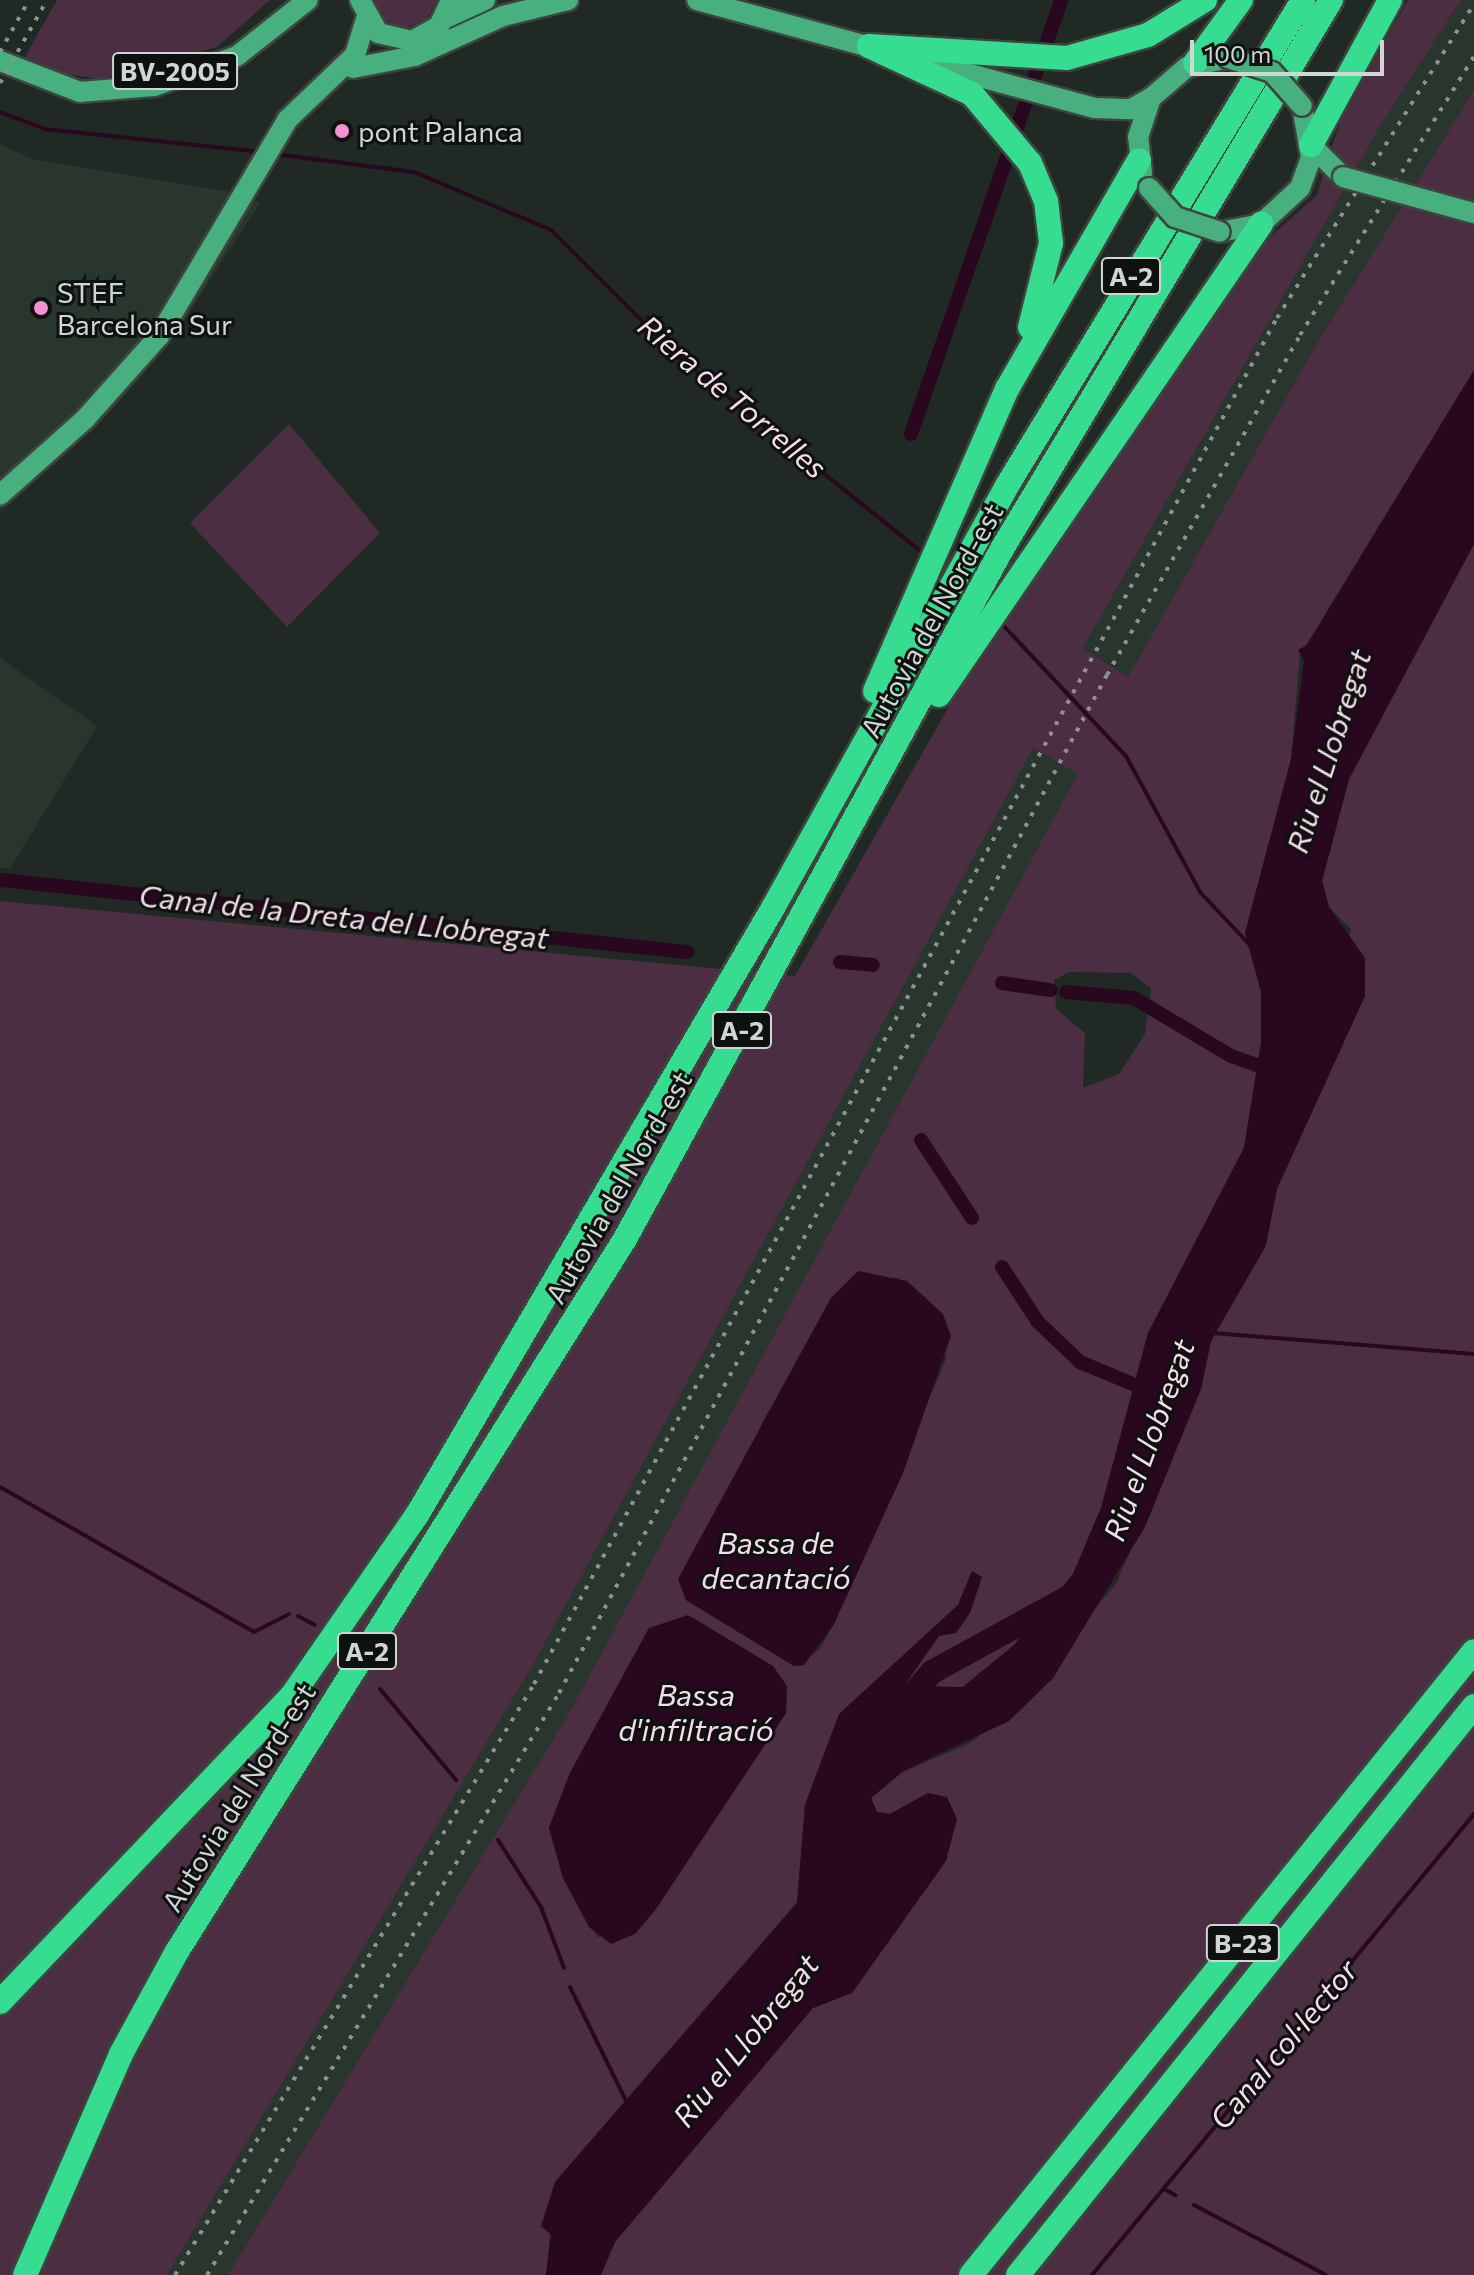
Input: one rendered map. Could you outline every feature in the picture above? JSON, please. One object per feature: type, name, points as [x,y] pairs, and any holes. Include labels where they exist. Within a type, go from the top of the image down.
[{"type":"highway","points":[[869,46],[899,42],[999,69],[1104,51],[1205,0]]},
{"type":"highway","points":[[1195,63],[1241,0]]},
{"type":"highway","name":"Autovia del Nord-est","points":[[0,2002],[238,1757],[343,1625],[533,1325],[831,800],[927,606],[966,557],[1303,0]]},
{"type":"highway","name":"Autovia del Nord-est","points":[[25,2275],[121,2054],[176,1953],[625,1239],[901,738],[922,722],[964,638],[988,575],[1331,0]]},
{"type":"highway","points":[[1311,145],[1390,0]]},
{"type":"highway","points":[[869,46],[953,84],[988,111],[1020,148],[1046,201],[1046,282],[1007,389],[944,537],[927,606]]},
{"type":"highway","points":[[1007,389],[1138,153]]},
{"type":"highway","points":[[964,638],[1008,593],[1261,224]]},
{"type":"highway","name":"B-23","points":[[971,2275],[1474,1651]]},
{"type":"highway","name":"B-23","points":[[1018,2275],[1474,1706]]},
{"type":"main road","name":"BV-2005","points":[[41,81],[118,84],[205,62],[287,0]]},
{"type":"main road","name":"BV-2005","points":[[0,61],[41,81],[117,92],[202,73],[237,56],[308,0]]},
{"type":"main road","points":[[293,112],[353,68],[401,41],[422,39],[448,9],[485,0]]},
{"type":"main road","points":[[353,68],[415,56],[503,16],[568,0]]},
{"type":"main road","points":[[697,0],[869,46]]},
{"type":"main road","points":[[358,6],[401,41]]},
{"type":"main road","points":[[0,495],[145,354],[243,201],[293,112],[355,55],[358,6]]},
{"type":"main road","points":[[999,69],[1056,97],[1095,108],[1131,109],[1151,98],[1195,63],[1228,58],[1272,72],[1302,106],[1311,145],[1300,188]]},
{"type":"main road","points":[[1138,153],[1151,98]]},
{"type":"main road","points":[[1095,108],[1138,153],[1149,188],[1175,217],[1220,232],[1261,224],[1300,188],[1343,177]]},
{"type":"main road","points":[[1311,145],[1343,177],[1474,213]]},
{"type":"shaded area","points":[[57,0],[270,0],[217,47],[102,79],[51,72],[24,58]]},
{"type":"shaded area","points":[[370,0],[438,0],[426,20],[405,28],[382,20]]},
{"type":"shaded area","points":[[1408,0],[1461,0],[1382,123],[1083,648],[1128,677],[1317,343],[1474,90],[1474,370],[1300,655],[1291,759],[1245,933],[1261,992],[1261,1043],[1244,1148],[1148,1333],[1101,1508],[1073,1574],[1014,1645],[962,1687],[903,1686],[939,1636],[956,1632],[972,1571],[958,1605],[839,1714],[805,1805],[797,1902],[555,2182],[546,2275],[228,2275],[569,1713],[1078,774],[1033,748],[533,1665],[167,2275],[0,2275],[0,901],[795,976],[979,654],[1254,252],[1317,195],[1340,122]],"holes":[[[1069,972],[1131,973],[1151,988],[1145,1034],[1119,1074],[1083,1088],[1085,1033],[1056,1009],[1054,980]],[[896,1277],[943,1314],[946,1359],[834,1624],[819,1650],[794,1666],[686,1600],[760,1427],[831,1298]],[[649,1628],[786,1713],[635,1934],[597,1937],[563,1878],[549,1828],[570,1773]]]},
{"type":"shaded area","points":[[1461,0],[1474,0],[1474,90],[1317,343],[1128,677],[1083,648],[1382,123]]},
{"type":"shaded area","points":[[0,144],[32,159],[229,192],[260,203],[168,345],[101,422],[0,512]]},
{"type":"shaded area","points":[[289,424],[380,533],[287,627],[190,523]]},
{"type":"shaded area","points":[[1474,544],[1474,2275],[601,2275],[615,2242],[813,2008],[852,1993],[928,1793],[890,1814],[877,1812],[871,1798],[903,1772],[970,1743],[1053,1679],[1084,1621],[1116,1584],[1201,1389],[1211,1341],[1266,1246],[1263,1234],[1351,929],[1329,907],[1322,881],[1349,779]]},
{"type":"shaded area","points":[[0,658],[97,726],[10,869],[0,867]]},
{"type":"shaded area","points":[[1032,748],[1079,774],[569,1713],[228,2275],[167,2275],[533,1665]]},
{"type":"water","points":[[1474,370],[1474,544],[1349,779],[1322,881],[1329,907],[1365,958],[1365,996],[1277,1189],[1266,1245],[1211,1341],[1201,1389],[1145,1527],[1053,1678],[1009,1721],[903,1771],[871,1798],[877,1812],[890,1814],[928,1793],[947,1797],[957,1819],[946,1861],[852,1993],[813,2008],[615,2242],[601,2275],[546,2275],[551,2235],[541,2226],[555,2182],[797,1903],[805,1805],[839,1714],[958,1605],[972,1571],[982,1577],[970,1613],[956,1633],[939,1636],[904,1686],[963,1687],[1014,1645],[1073,1574],[1101,1508],[1148,1333],[1244,1148],[1261,1043],[1261,992],[1245,933],[1291,759],[1304,661],[1298,650],[1307,645]]},
{"type":"water","name":"Bassa de decantació","points":[[858,1271],[907,1281],[943,1314],[951,1336],[903,1473],[834,1624],[804,1665],[794,1666],[686,1600],[678,1579],[831,1298]]},
{"type":"water","name":"Bassa d'infiltració","points":[[688,1615],[773,1666],[787,1686],[786,1713],[656,1909],[635,1934],[611,1944],[589,1927],[563,1878],[549,1828],[570,1773],[649,1628]]},
{"type":"waterway","points":[[911,434],[1061,0]]},
{"type":"waterway","name":"Riera de Torrelles","points":[[0,112],[45,129],[261,152]]},
{"type":"waterway","name":"Riera de Torrelles","points":[[274,154],[414,172],[551,230],[677,356],[925,555]]},
{"type":"waterway","name":"Riera de Torrelles","points":[[1000,622],[1126,756],[1200,892],[1250,945]]},
{"type":"waterway","name":"Canal de la Dreta del Llobregat","points":[[0,880],[687,952]]},
{"type":"waterway","name":"Canal de la Dreta del Llobregat","points":[[840,962],[873,965]]},
{"type":"waterway","name":"Canal de la Dreta del Llobregat","points":[[1002,983],[1050,990]]},
{"type":"waterway","name":"Canal de la Dreta del Llobregat","points":[[1066,992],[1134,998],[1231,1056],[1274,1071]]},
{"type":"waterway","name":"Canal de la Dreta del Llobregat","points":[[921,1140],[972,1218]]},
{"type":"waterway","name":"Canal de la Dreta del Llobregat","points":[[1002,1267],[1038,1322],[1080,1362],[1154,1393]]},
{"type":"waterway","points":[[1213,1333],[1474,1354]]},
{"type":"waterway","points":[[0,1487],[254,1632],[289,1614]]},
{"type":"waterway","name":"Riu el Llobregat","points":[[897,1712],[932,1672],[1067,1598]]},
{"type":"waterway","points":[[298,1616],[315,1625]]},
{"type":"waterway","points":[[380,1689],[456,1780]]},
{"type":"waterway","name":"Canal col·lector","points":[[1092,2275],[1474,1814]]},
{"type":"waterway","points":[[498,1840],[541,1907],[564,1968]]},
{"type":"waterway","points":[[570,1987],[629,2107]]},
{"type":"waterway","points":[[1164,2189],[1175,2195]]},
{"type":"waterway","points":[[1194,2205],[1326,2275]]},
{"type":"railway","points":[[0,52],[29,0]]},
{"type":"railway","points":[[0,83],[47,0]]},
{"type":"railway","points":[[175,2275],[534,1684],[1277,318],[1474,4]]},
{"type":"railway","points":[[207,2275],[559,1693],[1107,675],[1300,335],[1474,57]]},
{"type":"place","name":"pont Palanca","points":[[342,131]]},
{"type":"place","name":"STEF Barcelona Sur","points":[[41,308]]}]
